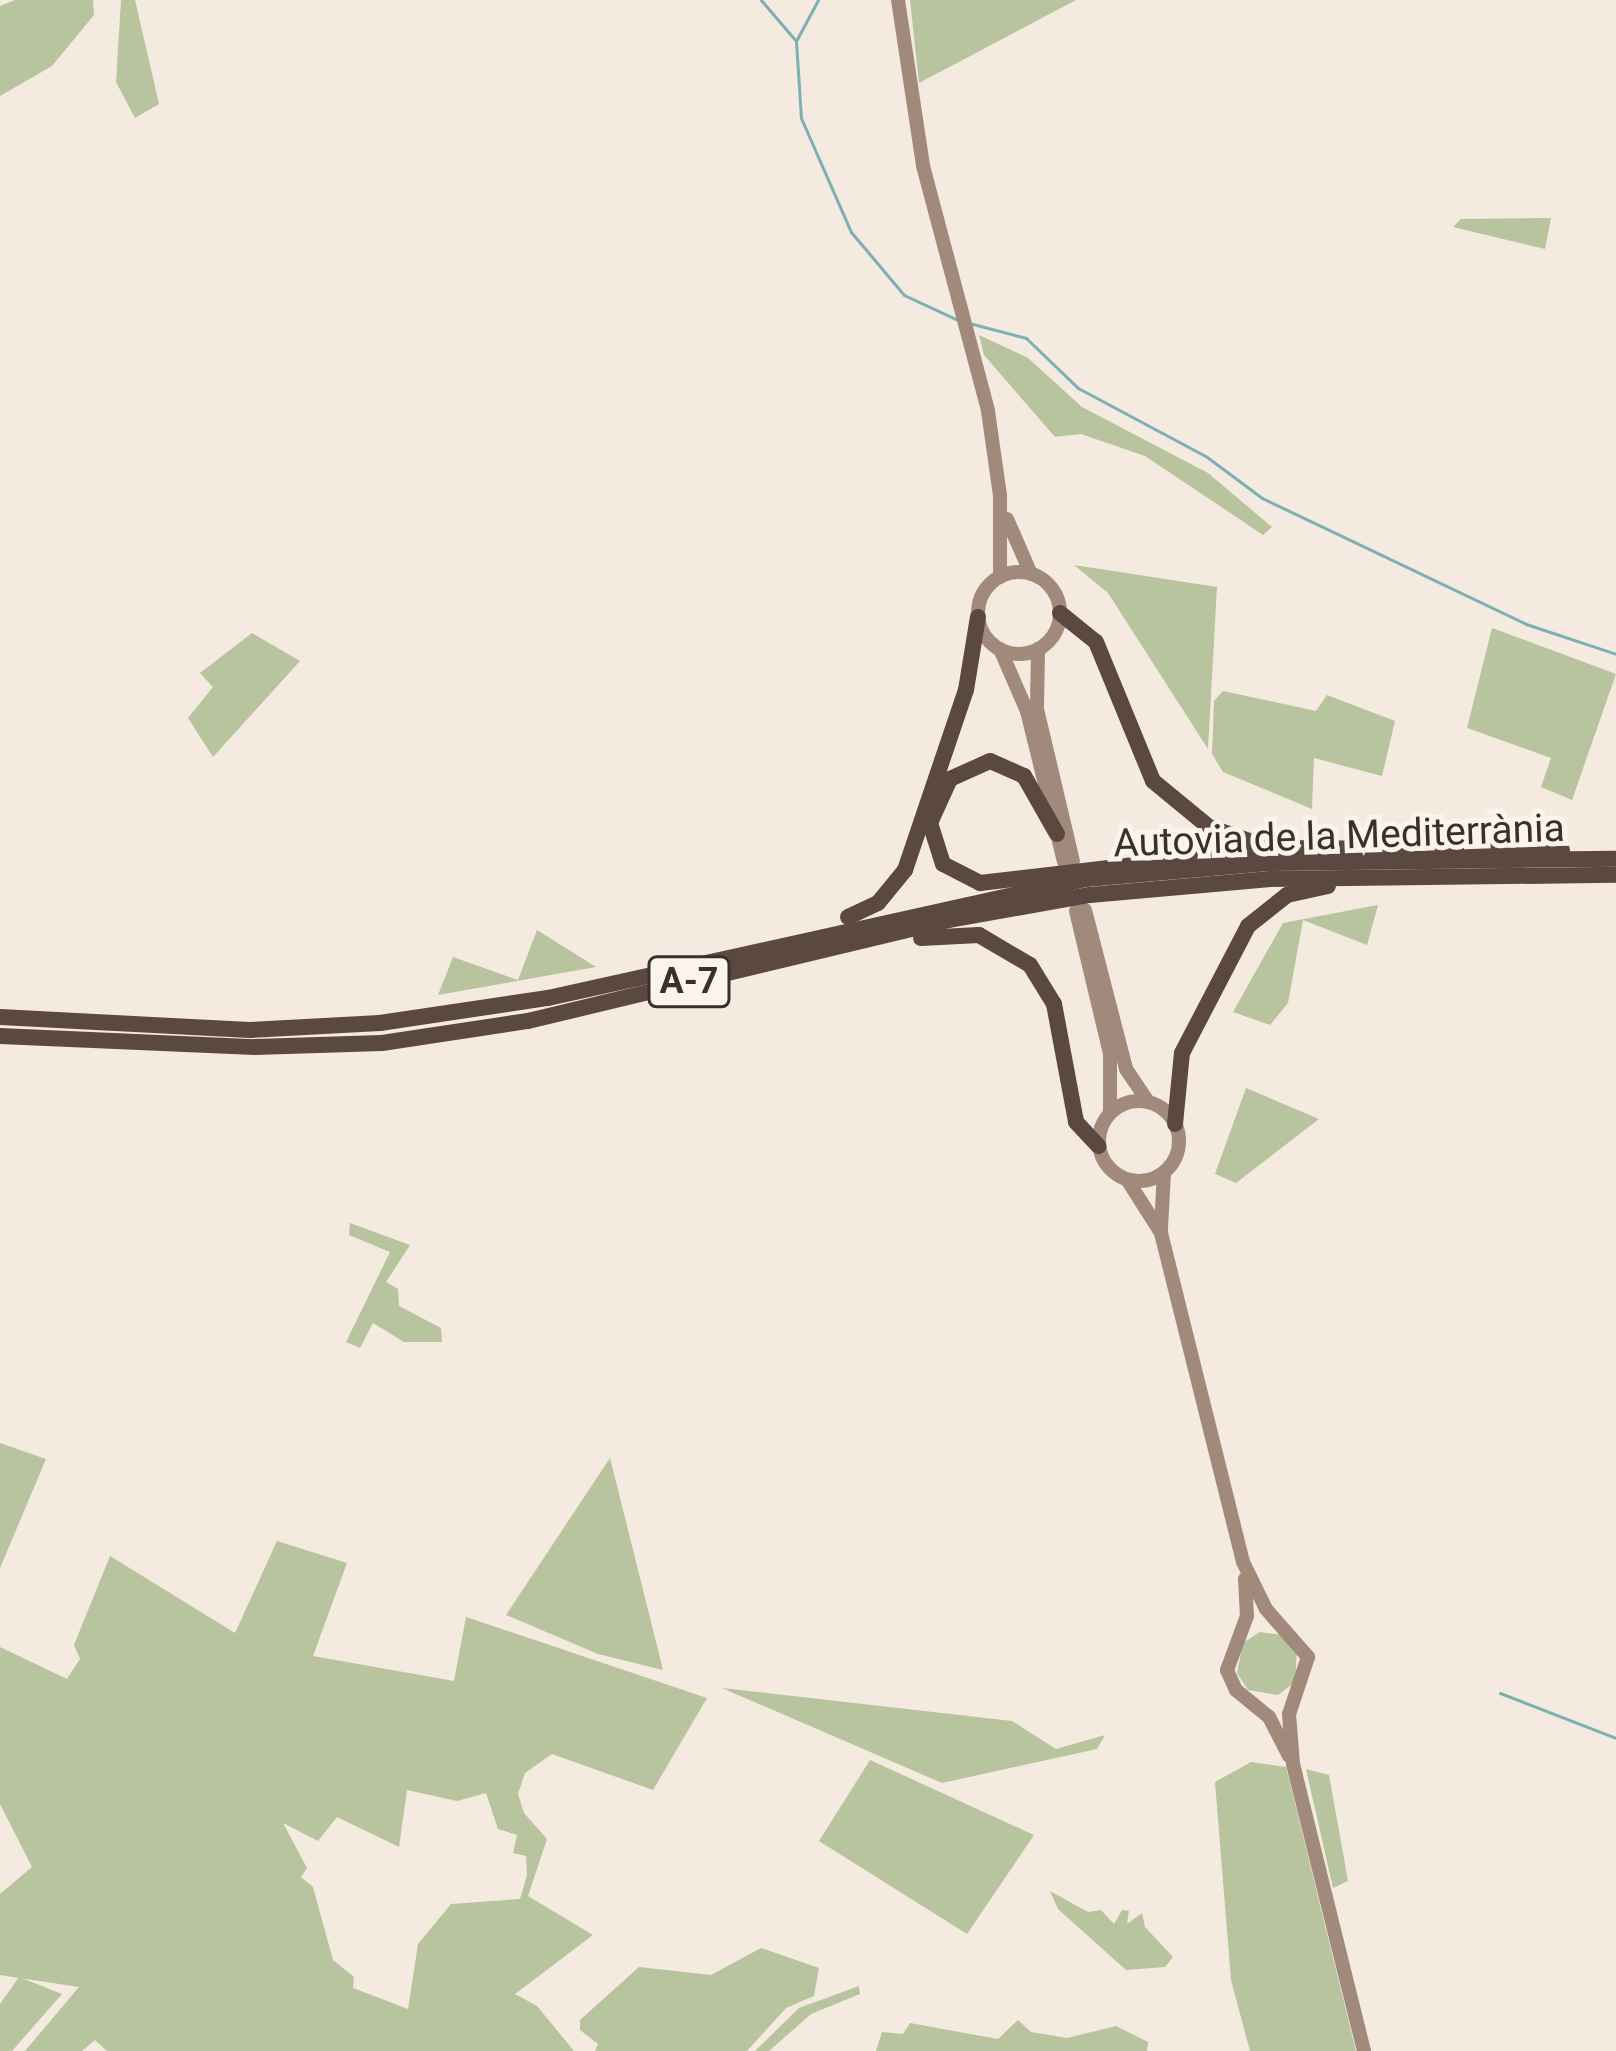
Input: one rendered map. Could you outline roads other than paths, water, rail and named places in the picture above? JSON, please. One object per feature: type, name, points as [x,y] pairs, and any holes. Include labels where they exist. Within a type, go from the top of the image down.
[{"type":"highway","points":[[1060,613],[1096,642],[1132,742],[1173,801],[1192,817],[1276,848]]},
{"type":"highway","points":[[979,617],[966,690],[898,882],[866,910],[768,937],[752,958],[788,967],[944,934],[1007,947],[1048,990],[1076,1122],[1098,1146]]},
{"type":"highway","points":[[1057,834],[1024,776],[990,760],[950,779],[930,823],[943,863],[980,883],[1276,848],[1522,846],[1616,858]]},
{"type":"highway","name":"Autovia de la Mediterrània","points":[[0,1036],[255,1047],[382,1043],[528,1022],[945,904],[1185,868],[1616,858]]},
{"type":"highway","name":"Autovia de la Mediterrània","points":[[0,1017],[250,1030],[380,1023],[548,998],[1090,895],[1375,876],[1616,874]]},
{"type":"highway","points":[[1175,1124],[1182,1053],[1248,926],[1287,895],[1375,876]]},
{"type":"main road","points":[[898,0],[918,145],[969,332],[1000,495],[1018,558],[1031,574],[1051,586],[1060,613],[1038,649],[1036,709],[1069,862],[1057,834],[1027,711],[1000,649],[979,617],[983,593],[1000,577],[1031,574]]},
{"type":"main road","points":[[1000,495],[1000,577]]},
{"type":"main road","points":[[1000,649],[1038,649]]},
{"type":"main road","points":[[1161,1233],[1128,1181],[1106,1166],[1098,1146],[1110,1112],[1110,1054],[1081,911],[1126,1069],[1148,1102],[1175,1124],[1177,1156],[1164,1173],[1161,1233],[1244,1562],[1242,1632],[1227,1670],[1236,1690],[1257,1703],[1292,1764],[1364,2051]]},
{"type":"main road","points":[[1110,1112],[1148,1102]]},
{"type":"main road","points":[[1128,1181],[1164,1173]]},
{"type":"main road","points":[[1244,1562],[1308,1657],[1295,1694],[1292,1764]]},
{"type":"main road","points":[[1242,1632],[1284,1627]]},
{"type":"main road","points":[[1257,1703],[1295,1694]]},
{"type":"waterway","points":[[761,0],[796,41],[801,118],[851,232],[904,295],[960,321]]},
{"type":"waterway","points":[[796,41],[818,0]]},
{"type":"waterway","points":[[969,323],[1026,338],[1078,388],[1207,457],[1262,498],[1526,624],[1616,654]]},
{"type":"waterway","points":[[1500,1693],[1616,1738]]}]
